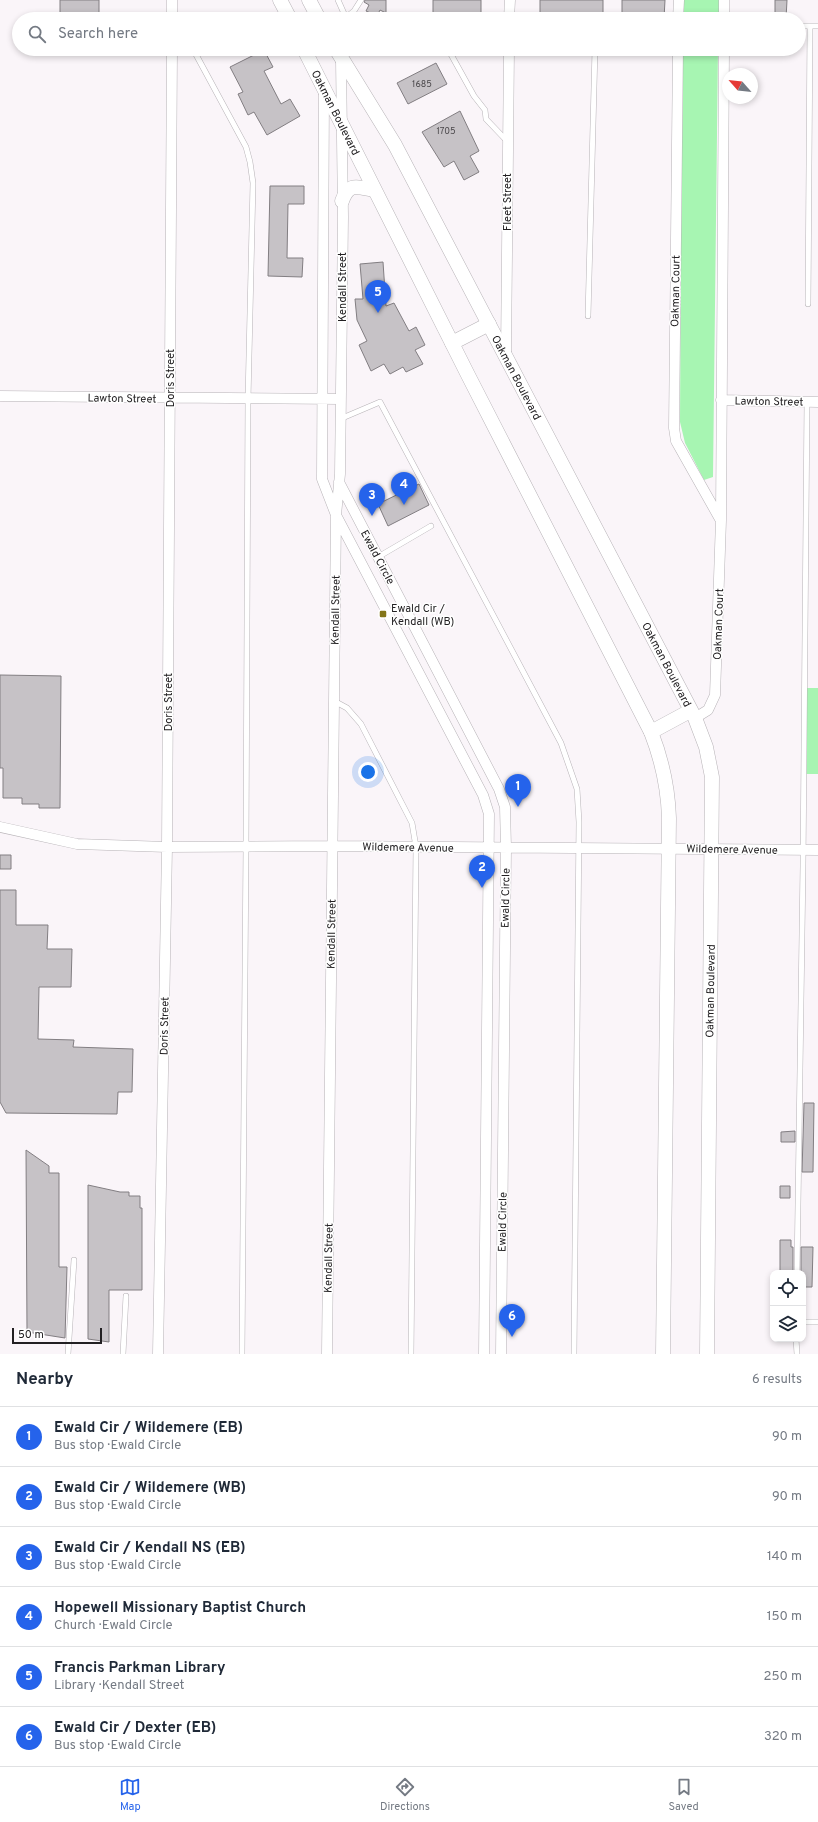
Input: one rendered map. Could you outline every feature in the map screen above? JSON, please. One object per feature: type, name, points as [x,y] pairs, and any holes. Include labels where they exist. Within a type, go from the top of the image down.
[{"type":"street","points":[[172,0],[172,12]]},
{"type":"street","points":[[280,0],[286,12]]},
{"type":"street","points":[[309,0],[315,12]]},
{"type":"street","points":[[509,12],[510,0]]},
{"type":"street","points":[[678,12],[679,0]]},
{"type":"street","points":[[724,0],[724,12]]},
{"type":"street","name":"Doris Street","points":[[158,1354],[167,847],[172,56]]},
{"type":"street","name":"Oakman Boulevard","points":[[307,56],[374,190],[651,732],[661,756],[668,792],[663,1354]]},
{"type":"street","name":"Kendall Street","points":[[327,1354],[336,515],[339,482],[342,201],[338,56]]},
{"type":"street","name":"Oakman Boulevard","points":[[339,56],[395,146],[506,356],[692,715],[706,747],[712,777],[707,1354]]},
{"type":"street","name":"Fleet Street","points":[[506,356],[508,56]]},
{"type":"street","name":"Oakman Court","points":[[678,56],[674,428],[680,447],[721,520]]},
{"type":"street","name":"Oakman Court","points":[[692,715],[708,710],[716,696],[721,520],[724,56]]},
{"type":"street","name":"Kendall Street","points":[[324,91],[322,479],[336,515]]},
{"type":"street","points":[[342,201],[346,191],[350,188],[354,187],[374,190]]},
{"type":"street","points":[[452,343],[489,324]]},
{"type":"street","name":"Lawton Street","points":[[0,396],[170,399],[340,399]]},
{"type":"street","name":"Lawton Street","points":[[721,400],[818,402]]},
{"type":"street","name":"Ewald Circle","points":[[339,482],[500,789],[505,807],[506,848],[501,1354]]},
{"type":"street","name":"Ewald Circle","points":[[336,515],[484,796],[489,814],[484,1354]]},
{"type":"street","points":[[651,732],[692,715]]},
{"type":"street","name":"Wildemere Avenue","points":[[0,827],[77,844],[167,847],[332,846],[818,850]]},
{"type":"lane","points":[[338,0],[343,12]]},
{"type":"lane","points":[[353,12],[361,0]]},
{"type":"lane","points":[[806,26],[818,26]]},
{"type":"lane","points":[[808,304],[810,26]]},
{"type":"lane","points":[[197,56],[246,147],[253,183],[248,399],[242,1354]]},
{"type":"lane","points":[[452,56],[474,96],[485,110],[486,119],[507,141]]},
{"type":"lane","points":[[588,316],[595,56]]},
{"type":"lane","points":[[340,419],[380,402],[561,743],[577,789],[578,848],[574,1354]]},
{"type":"lane","points":[[797,1270],[803,866],[806,402]]},
{"type":"lane","points":[[378,557],[431,526]]},
{"type":"lane","points":[[334,701],[347,708],[361,724],[412,823],[416,847],[411,1354]]},
{"type":"lane","points":[[68,1354],[74,1260]]},
{"type":"lane","points":[[123,1354],[126,1296]]},
{"type":"lane","points":[[806,1322],[818,1322]]},
{"type":"lane","points":[[796,1342],[796,1354]]},
{"type":"green space","points":[[682,0],[719,0],[719,12],[682,12]]},
{"type":"green space","points":[[682,56],[718,56],[713,477],[704,480],[685,443],[680,422]]},
{"type":"green space","points":[[806,688],[818,688],[818,774],[805,774]]},
{"type":"building","points":[[60,0],[99,0],[99,12],[60,12]]},
{"type":"building","points":[[365,0],[386,0],[386,12],[380,10],[379,12],[368,12],[366,11],[369,5],[364,2]]},
{"type":"building","points":[[433,0],[481,0],[481,12],[433,12]]},
{"type":"building","points":[[540,0],[603,0],[603,12],[540,12]]},
{"type":"building","points":[[622,0],[665,0],[664,12],[622,12]]},
{"type":"building","points":[[775,0],[787,0],[786,12],[775,12]]},
{"type":"building","points":[[252,56],[267,56],[273,67],[264,71],[281,104],[290,99],[300,116],[267,135],[254,112],[248,115],[238,94],[243,92],[230,67]]},
{"type":"building","points":[[436,63],[447,84],[408,104],[397,83]]},
{"type":"building","points":[[460,111],[479,151],[470,156],[479,172],[464,180],[454,161],[444,167],[422,132]]},
{"type":"building","points":[[270,186],[304,186],[304,204],[288,204],[287,258],[303,258],[302,277],[268,276]]},
{"type":"building","points":[[383,262],[386,306],[394,303],[409,331],[416,327],[425,345],[415,350],[423,364],[406,372],[403,367],[390,374],[384,364],[371,371],[359,345],[367,341],[357,320],[355,299],[363,299],[360,264]]},
{"type":"building","points":[[419,484],[429,505],[388,526],[378,504]]},
{"type":"building","points":[[0,675],[61,676],[60,808],[39,808],[39,804],[22,804],[22,798],[3,798],[3,768],[0,768]]},
{"type":"building","points":[[0,855],[11,855],[11,869],[0,869]]},
{"type":"building","points":[[0,890],[16,890],[16,925],[48,925],[47,949],[72,949],[71,987],[39,987],[38,1039],[74,1040],[73,1047],[133,1049],[132,1092],[118,1092],[117,1114],[6,1113],[0,1102]]},
{"type":"building","points":[[804,1103],[814,1103],[813,1172],[802,1172]]},
{"type":"building","points":[[795,1131],[795,1142],[781,1142],[781,1132]]},
{"type":"building","points":[[26,1150],[49,1166],[49,1173],[59,1173],[59,1267],[67,1267],[65,1338],[27,1332]]},
{"type":"building","points":[[88,1185],[120,1192],[129,1192],[129,1196],[140,1196],[140,1208],[142,1208],[142,1290],[109,1290],[109,1342],[88,1339]]},
{"type":"building","points":[[780,1186],[790,1186],[790,1198],[780,1198]]},
{"type":"building","points":[[780,1240],[791,1240],[791,1247],[793,1247],[793,1270],[780,1270]]},
{"type":"building","points":[[801,1247],[813,1247],[812,1287],[806,1287],[806,1270],[801,1270]]},
{"type":"place","name":"Francis Parkman Library","points":[[378,313]]},
{"type":"place","name":"Hopewell Missionary Baptist Church","points":[[404,505]]},
{"type":"place","name":"Ewald Cir / Kendall NS (EB)","points":[[372,516]]},
{"type":"place","name":"Ewald Cir / Kendall (WB)","points":[[383,614]]},
{"type":"place","name":"Ewald Cir / Wildemere (EB)","points":[[518,807]]},
{"type":"place","name":"Ewald Cir / Wildemere (WB)","points":[[482,888]]},
{"type":"place","name":"Ewald Cir / Dexter (EB)","points":[[512,1337]]}]
